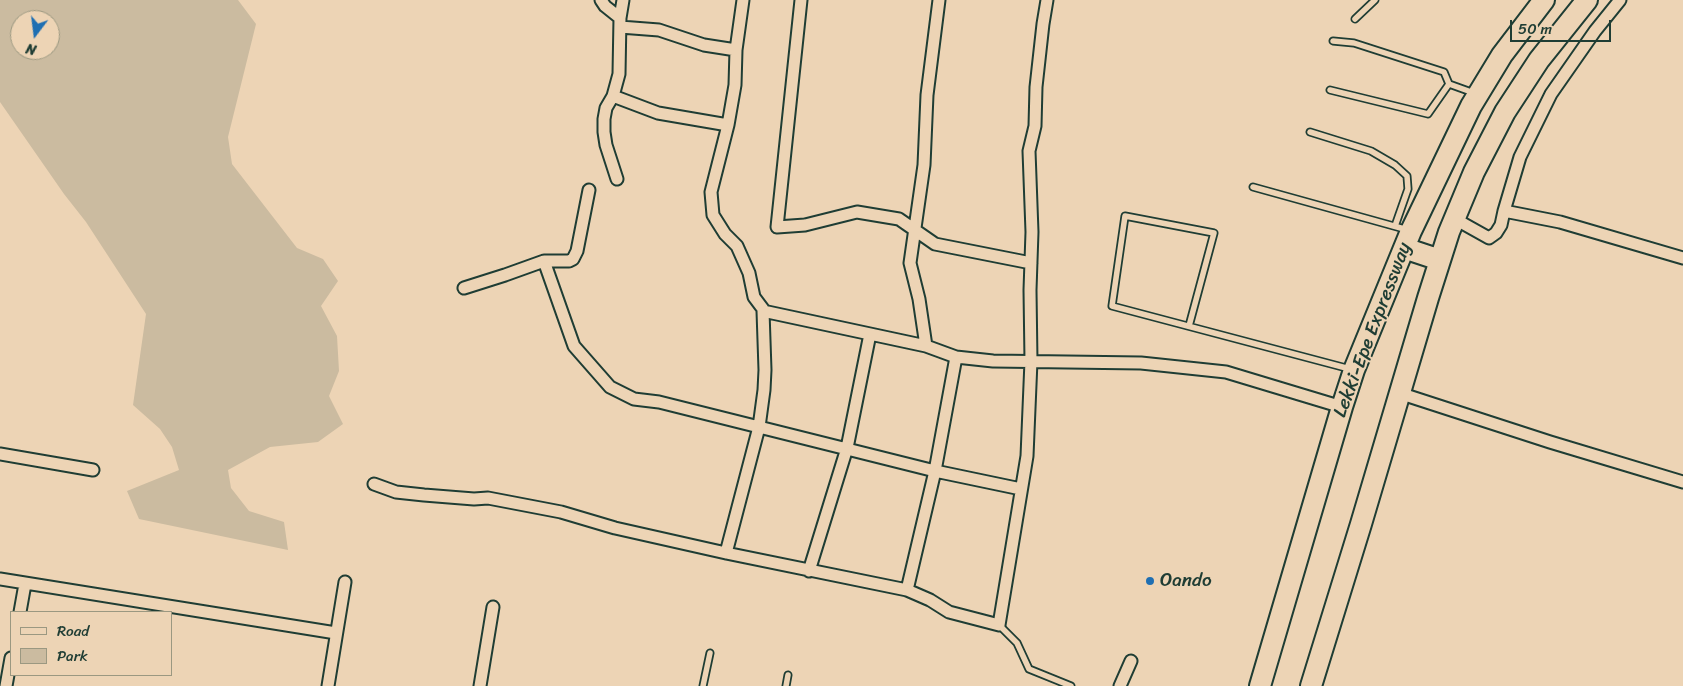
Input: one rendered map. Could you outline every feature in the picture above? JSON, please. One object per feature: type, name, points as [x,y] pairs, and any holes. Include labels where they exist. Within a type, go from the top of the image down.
[{"type":"highway","name":"Lekki-Epe Expressway","points":[[1260,686],[1342,407],[1403,235],[1478,95],[1502,55],[1544,0]]},
{"type":"highway","name":"Lekki-Epe Expressway","points":[[1311,686],[1440,260],[1474,172],[1506,112],[1539,60],[1587,0]]},
{"type":"highway","points":[[1403,235],[1440,260]]},
{"type":"street","points":[[601,0],[620,23],[659,30],[704,45],[736,50]]},
{"type":"street","points":[[617,179],[606,145],[604,132],[606,108],[613,96],[619,74],[620,23],[623,0]]},
{"type":"street","points":[[726,553],[759,427],[765,380],[763,311],[754,297],[749,273],[737,246],[725,234],[713,215],[711,192],[728,125],[743,0]]},
{"type":"street","points":[[801,0],[777,227],[805,225],[857,212],[899,219],[935,244],[1031,263]]},
{"type":"street","points":[[926,346],[919,299],[910,264],[924,165],[927,95],[939,0]]},
{"type":"street","points":[[374,484],[396,492],[474,499],[488,498],[536,506],[615,528],[808,571],[907,590],[930,600],[949,612],[998,625],[1027,456],[1031,360],[1032,232],[1029,151],[1035,126],[1036,87],[1047,0]]},
{"type":"street","points":[[1455,220],[1489,238],[1496,233],[1501,225],[1520,157],[1551,94],[1595,31],[1620,0]]},
{"type":"street","points":[[613,96],[658,113],[728,125]]},
{"type":"street","points":[[464,288],[544,260],[569,261],[573,259],[577,251],[589,190]]},
{"type":"street","points":[[1504,211],[1560,222],[1683,258]]},
{"type":"street","points":[[544,260],[574,346],[610,387],[634,398],[659,402],[935,471],[1021,489]]},
{"type":"street","points":[[763,311],[926,346],[956,357],[993,361],[1031,360],[1141,363],[1226,372],[1342,407]]},
{"type":"street","points":[[808,571],[847,448],[870,334]]},
{"type":"street","points":[[907,590],[935,471],[956,357]]},
{"type":"street","points":[[1399,393],[1550,442],[1683,482]]},
{"type":"street","points":[[0,454],[93,470]]},
{"type":"street","points":[[0,579],[336,633]]},
{"type":"street","points":[[328,686],[345,582]]},
{"type":"street","points":[[20,611],[25,584]]},
{"type":"street","points":[[480,686],[493,607]]},
{"type":"street","points":[[1120,686],[1131,661]]},
{"type":"street","points":[[6,686],[10,664]]},
{"type":"lane","points":[[1355,20],[1375,0]]},
{"type":"lane","points":[[1333,41],[1354,43],[1444,72],[1449,84],[1478,95]]},
{"type":"lane","points":[[1330,90],[1428,114],[1449,84]]},
{"type":"lane","points":[[1253,187],[1403,235],[1408,190],[1407,176],[1395,164],[1371,151],[1310,132]]},
{"type":"lane","points":[[1189,326],[1214,233],[1125,216],[1112,306],[1354,370]]},
{"type":"lane","points":[[998,625],[1017,643],[1029,669],[1071,686]]},
{"type":"lane","points":[[703,686],[710,653]]},
{"type":"lane","points":[[786,686],[788,675]]},
{"type":"green space","points":[[0,0],[238,0],[256,24],[228,137],[232,164],[297,248],[323,259],[338,281],[321,306],[337,336],[339,371],[329,396],[343,424],[318,442],[270,447],[228,470],[231,488],[249,511],[284,522],[288,550],[139,519],[127,491],[179,470],[172,447],[160,429],[133,405],[146,314],[86,222],[64,194],[0,102]]},
{"type":"place","name":"Oando","points":[[1150,581]]}]
